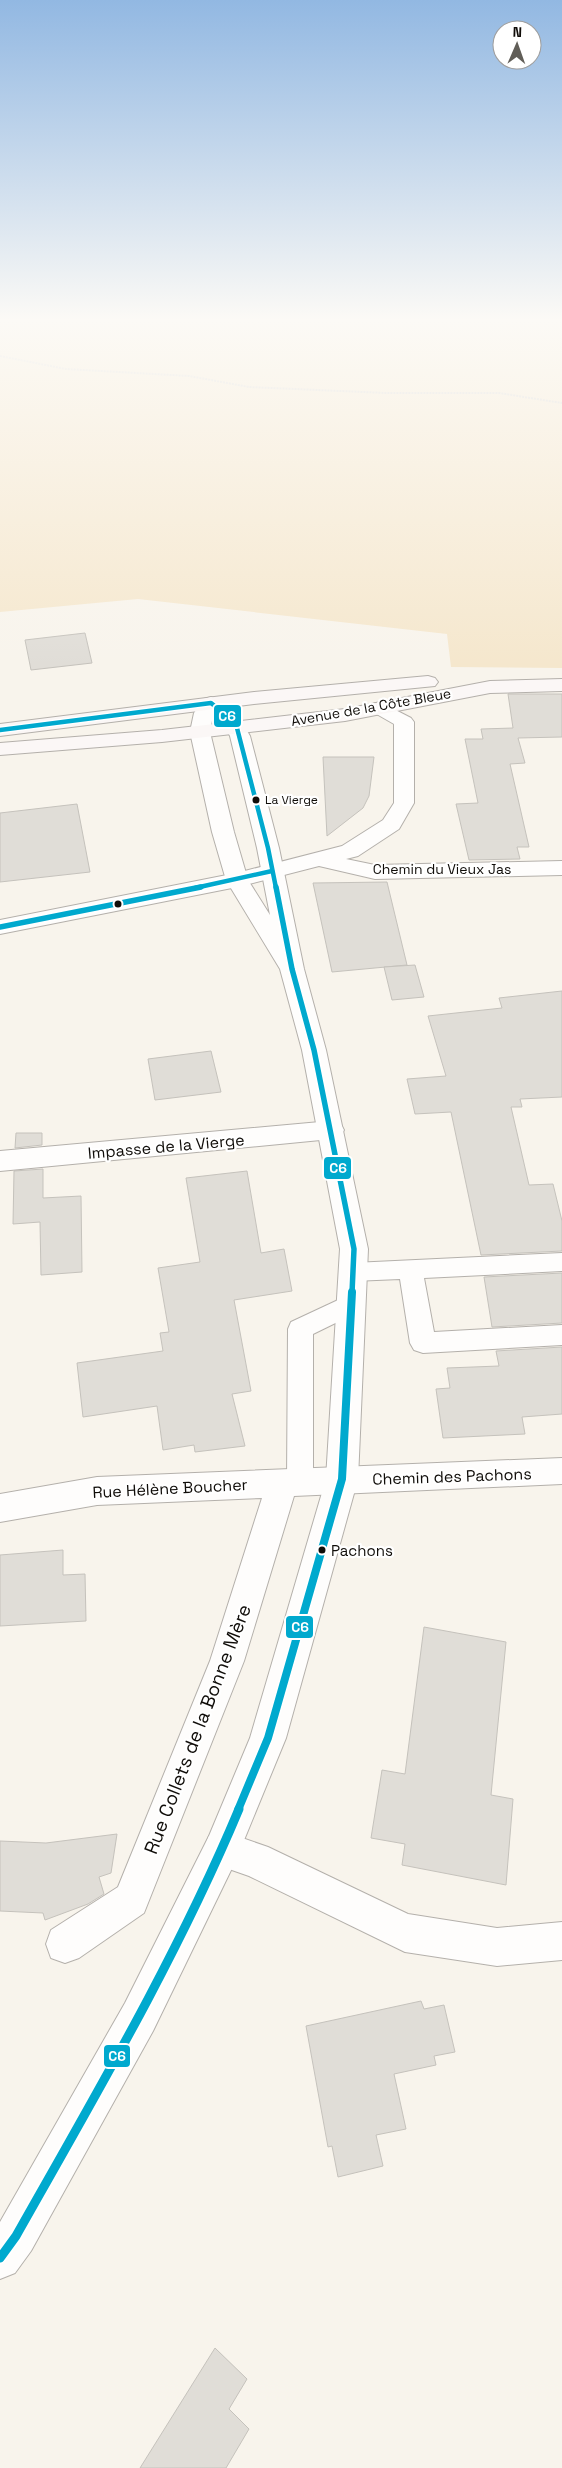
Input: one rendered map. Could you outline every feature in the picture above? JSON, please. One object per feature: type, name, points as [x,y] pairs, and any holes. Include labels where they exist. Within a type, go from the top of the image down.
[{"type":"main road","name":"Avenue de la Côte Bleue","points":[[0,730],[211,703],[459,678],[562,676]]},
{"type":"main road","name":"Avenue de la Côte Bleue","points":[[0,750],[200,732],[346,715],[490,687],[562,685]]},
{"type":"street","points":[[0,2258],[16,2236],[140,2017],[222,1849],[268,1738],[342,1479],[354,1249],[332,1130],[314,1050],[292,969],[268,848],[237,728],[211,703],[204,712],[200,732],[223,832],[237,880],[292,969]]},
{"type":"street","points":[[0,927],[237,880],[323,860],[350,851],[391,824],[404,803],[404,732],[380,708]]},
{"type":"street","name":"Chemin du Vieux Jas","points":[[323,860],[375,872],[562,868]]},
{"type":"street","name":"Impasse de la Vierge","points":[[0,1161],[332,1130]]},
{"type":"street","name":"Chemin des Pachons","points":[[342,1479],[396,1480],[562,1471]]},
{"type":"street","name":"Rue Hélène Boucher","points":[[0,1508],[97,1491],[342,1479]]},
{"type":"street","name":"Rue Collets de la Bonne Mère","points":[[66,1944],[131,1900],[227,1661],[292,1481]]},
{"type":"street","points":[[222,1849],[255,1860],[405,1933],[496,1946],[562,1941]]},
{"type":"lane","points":[[353,1272],[562,1262]]},
{"type":"lane","points":[[411,1270],[423,1342],[562,1335]]},
{"type":"lane","points":[[292,1481],[300,1329],[351,1304]]},
{"type":"shaded area","points":[[0,436],[562,436],[562,668],[451,667],[447,634],[138,599],[0,612]]},
{"type":"building","points":[[85,633],[92,663],[31,670],[25,640]]},
{"type":"building","points":[[508,694],[562,694],[562,737],[518,738],[525,763],[510,764],[529,847],[517,847],[520,859],[469,860],[456,804],[478,803],[465,739],[483,739],[481,729],[513,728]]},
{"type":"building","points":[[323,757],[374,757],[369,796],[363,808],[327,836]]},
{"type":"building","points":[[77,804],[90,872],[0,882],[0,813]]},
{"type":"building","points":[[387,882],[407,965],[332,972],[313,883]]},
{"type":"building","points":[[415,965],[424,997],[392,1000],[384,967]]},
{"type":"building","points":[[562,991],[562,1097],[520,1099],[522,1107],[511,1107],[529,1185],[553,1184],[562,1221],[562,1251],[481,1255],[451,1112],[415,1114],[407,1079],[446,1076],[428,1016],[502,1008],[499,998]]},
{"type":"building","points":[[211,1051],[221,1092],[155,1100],[148,1059]]},
{"type":"building","points":[[16,1133],[42,1133],[42,1145],[15,1148]]},
{"type":"building","points":[[43,1169],[43,1198],[81,1196],[82,1272],[41,1275],[40,1222],[13,1224],[14,1171]]},
{"type":"building","points":[[247,1171],[261,1253],[284,1249],[292,1291],[234,1300],[251,1391],[232,1394],[245,1446],[195,1452],[194,1445],[163,1450],[157,1406],[83,1417],[77,1363],[163,1351],[160,1333],[169,1332],[158,1268],[200,1262],[186,1178]]},
{"type":"building","points":[[562,1273],[562,1323],[492,1327],[484,1277]]},
{"type":"building","points":[[562,1347],[562,1414],[522,1417],[525,1434],[443,1438],[436,1389],[450,1388],[447,1368],[499,1366],[496,1351]]},
{"type":"building","points":[[63,1550],[63,1575],[85,1574],[86,1621],[0,1626],[0,1555]]},
{"type":"building","points":[[424,1627],[506,1642],[491,1795],[513,1799],[506,1885],[402,1865],[405,1844],[371,1838],[382,1770],[405,1774]]},
{"type":"building","points":[[117,1834],[111,1873],[99,1877],[104,1894],[88,1904],[45,1920],[43,1913],[0,1911],[0,1841],[46,1843]]},
{"type":"building","points":[[421,2001],[424,2009],[444,2005],[455,2052],[434,2056],[436,2065],[394,2074],[406,2129],[376,2135],[383,2166],[338,2177],[332,2146],[328,2147],[306,2026]]},
{"type":"building","points":[[215,2348],[247,2379],[229,2409],[249,2429],[226,2468],[140,2468]]},
{"type":"transit line","name":"C6","points":[[0,730],[211,703],[231,719],[237,728],[268,848],[292,969],[314,1050],[354,1249],[342,1479],[268,1738],[222,1849],[139,2017],[16,2236],[0,2258]]},
{"type":"transit line","name":"C6","points":[[0,927],[237,880],[272,871]]},
{"type":"place","name":"La Vierge","points":[[256,800]]},
{"type":"place","name":"Pachons","points":[[322,1550]]}]
